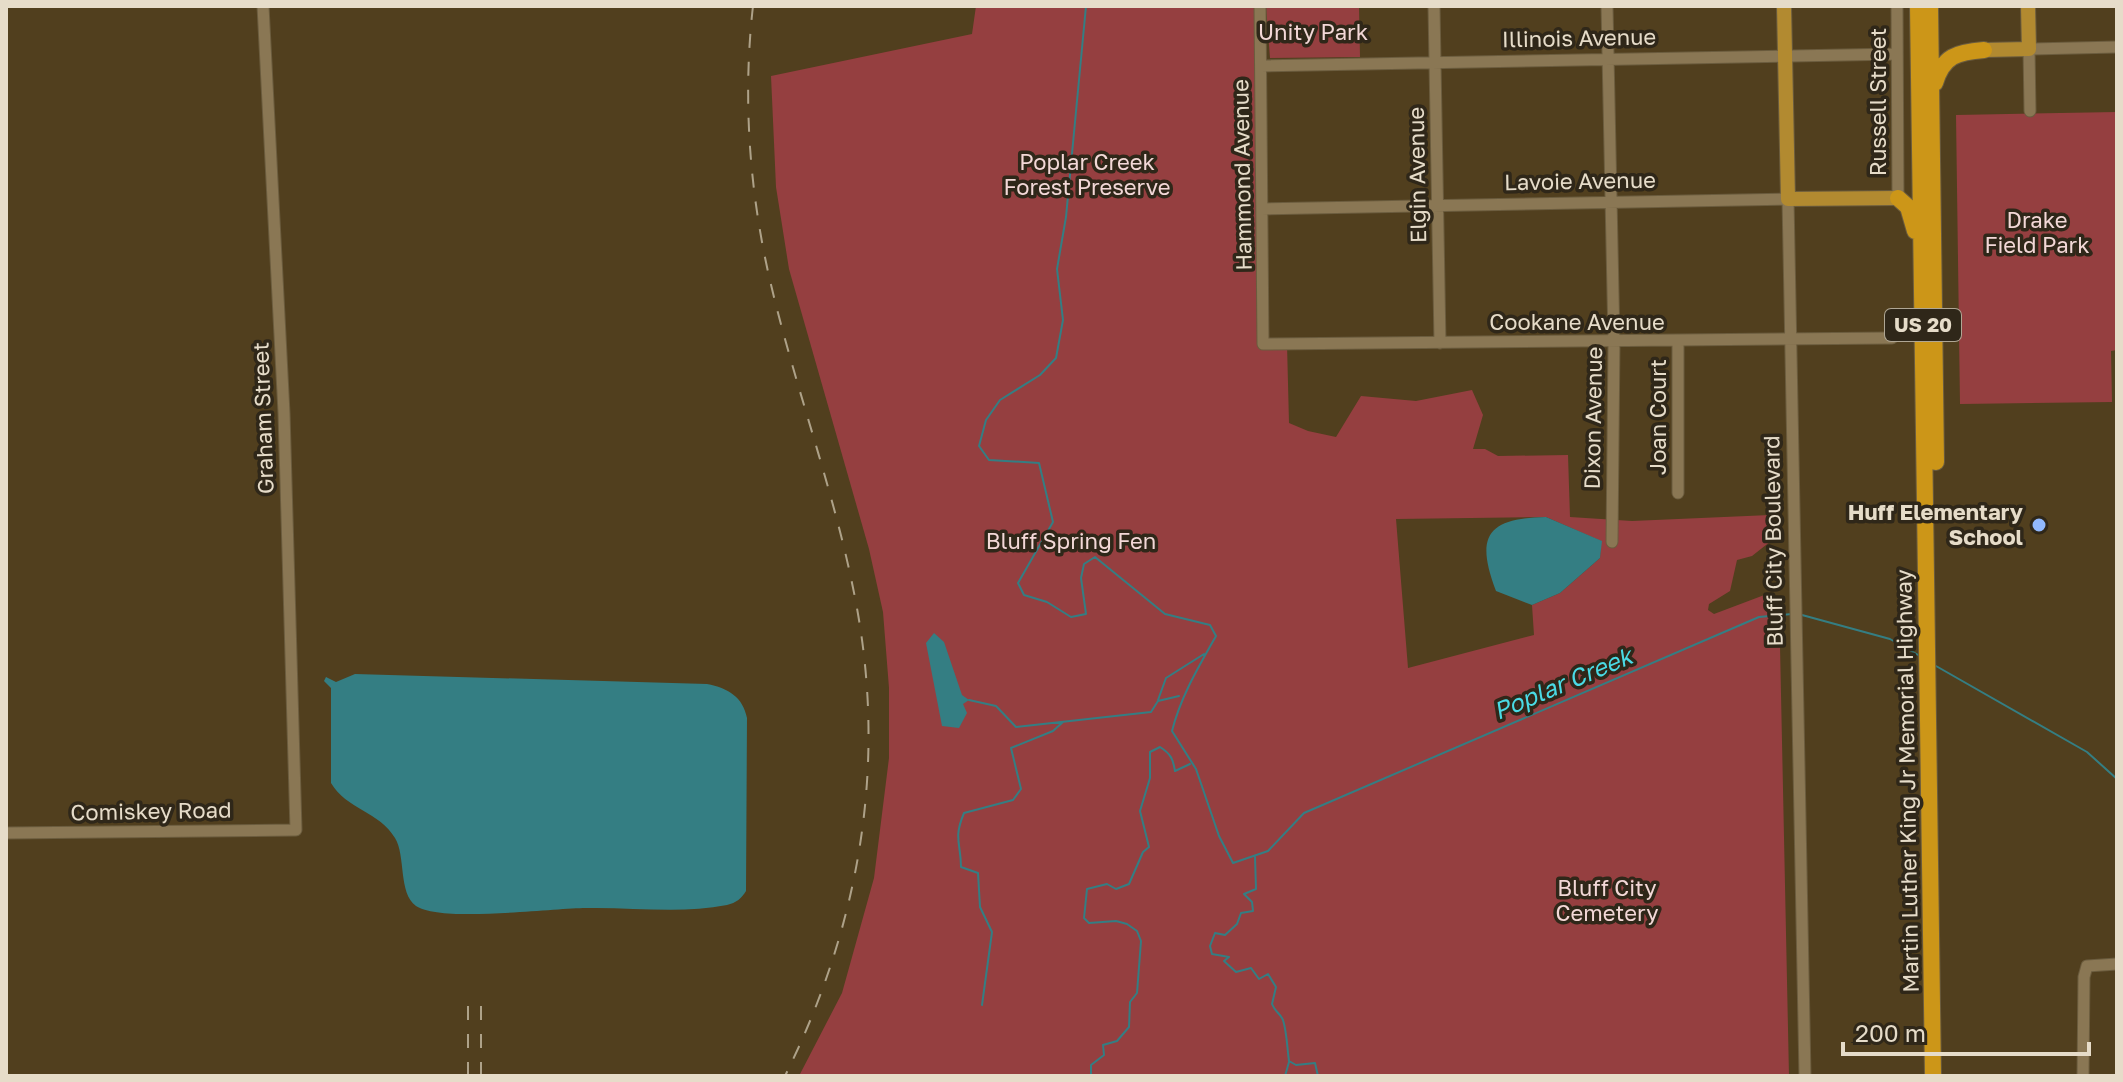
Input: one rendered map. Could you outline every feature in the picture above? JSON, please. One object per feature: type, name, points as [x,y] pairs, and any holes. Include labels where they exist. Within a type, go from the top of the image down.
[{"type":"highway","name":"Martin Luther King Jr Memorial Highway","points":[[1918,6],[1932,644]]},
{"type":"highway","name":"Martin Luther King Jr Memorial Highway","points":[[1930,6],[1933,1076]]},
{"type":"highway","points":[[1931,96],[1939,70],[1947,58],[1961,52],[1984,50]]},
{"type":"highway","points":[[1898,198],[1908,207],[1914,222],[1916,287],[1923,315]]},
{"type":"highway","name":"Martin Luther King Jr Memorial Highway","points":[[1932,679],[1944,1076]]},
{"type":"main road","name":"Bluff City Boulevard","points":[[1784,6],[1788,199]]},
{"type":"main road","points":[[1984,50],[2029,49],[2028,6]]},
{"type":"main road","name":"Lavoie Avenue","points":[[1788,199],[1898,198]]},
{"type":"street","name":"Graham Street","points":[[263,6],[284,413],[296,830]]},
{"type":"street","name":"Hammond Avenue","points":[[1260,6],[1263,344]]},
{"type":"street","name":"Elgin Avenue","points":[[1434,6],[1440,343]]},
{"type":"street","name":"Dixon Avenue","points":[[1607,6],[1614,341],[1612,542]]},
{"type":"street","name":"Russell Street","points":[[1897,6],[1898,198]]},
{"type":"street","points":[[2030,111],[2029,49],[2117,47]]},
{"type":"street","name":"Illinois Avenue","points":[[1261,66],[1897,54]]},
{"type":"street","name":"Lavoie Avenue","points":[[1262,209],[1788,199]]},
{"type":"street","name":"Bluff City Boulevard","points":[[1788,199],[1805,1076]]},
{"type":"street","name":"Cookane Avenue","points":[[1263,344],[1892,338]]},
{"type":"street","name":"Joan Court","points":[[1678,341],[1678,493]]},
{"type":"street","name":"Comiskey Road","points":[[6,833],[296,830]]},
{"type":"street","points":[[2083,1076],[2084,977],[2087,966],[2117,964]]},
{"type":"green space","points":[[976,6],[1255,6],[1257,344],[1287,344],[1289,423],[1336,437],[1361,396],[1416,401],[1472,390],[1483,415],[1473,449],[1485,449],[1498,456],[1568,455],[1570,517],[1632,521],[1770,515],[1771,541],[1752,556],[1737,560],[1730,591],[1709,604],[1708,610],[1714,614],[1767,594],[1779,598],[1789,1076],[799,1076],[842,993],[874,878],[889,758],[889,688],[883,612],[869,549],[789,269],[776,187],[771,76],[972,34]],"holes":[[[1546,517],[1601,541],[1600,558],[1560,593],[1532,605],[1534,635],[1408,668],[1396,519]]]},
{"type":"green space","name":"Unity Park","points":[[1266,6],[1359,6],[1360,57],[1270,58]]},
{"type":"green space","name":"Drake Field Park","points":[[2117,112],[2117,350],[2111,351],[2112,402],[1960,404],[1956,115]]},
{"type":"water","points":[[1546,517],[1602,541],[1600,558],[1560,593],[1532,605],[1496,591],[1487,556],[1491,534],[1510,521]]},
{"type":"water","points":[[934,633],[944,642],[962,695],[969,700],[963,704],[967,713],[959,728],[942,726],[926,643]]},
{"type":"water","points":[[355,674],[707,684],[728,691],[742,704],[747,718],[746,891],[730,904],[692,909],[586,908],[472,914],[429,911],[416,906],[404,884],[398,846],[389,829],[345,799],[331,783],[331,688],[324,681],[326,677],[336,682]]},
{"type":"waterway","name":"Poplar Creek","points":[[1086,6],[1066,217],[1057,269],[1063,320],[1056,358],[1040,375],[1000,400],[986,420],[979,446],[989,460],[1039,463],[1053,522],[1018,583],[1024,595],[1047,602],[1071,617],[1086,614],[1081,578],[1084,564],[1095,557],[1165,614],[1210,625],[1216,636],[1185,694],[1172,731],[1196,769],[1219,836],[1233,863],[1268,851],[1304,813],[1759,617],[1792,614]]},
{"type":"waterway","name":"Poplar Creek","points":[[1802,615],[1890,639],[1920,656]]},
{"type":"waterway","name":"Poplar Creek","points":[[1158,700],[1166,678],[1204,654]]},
{"type":"waterway","name":"Poplar Creek","points":[[1936,666],[2087,752],[2117,779]]},
{"type":"waterway","points":[[969,700],[996,706],[1016,727],[1151,712],[1158,701],[1179,696]]},
{"type":"waterway","points":[[982,1005],[992,932],[980,907],[978,873],[961,867],[958,835],[961,822],[964,813],[1013,800],[1021,789],[1011,748],[1053,731],[1063,722]]},
{"type":"waterway","points":[[1091,1076],[1091,1065],[1104,1055],[1103,1045],[1117,1041],[1129,1027],[1130,1002],[1137,993],[1141,941],[1137,931],[1127,924],[1116,921],[1089,923],[1084,918],[1087,889],[1107,884],[1116,889],[1129,884],[1143,852],[1149,847],[1140,811],[1150,778],[1150,752],[1160,747],[1164,750],[1171,757],[1175,771],[1190,764]]},
{"type":"waterway","points":[[1255,857],[1256,889],[1244,894],[1252,902],[1253,911],[1241,913],[1237,924],[1225,935],[1215,933],[1210,946],[1212,954],[1229,957],[1224,961],[1236,972],[1251,968],[1259,979],[1268,974],[1276,987],[1272,1004],[1283,1020],[1289,1061],[1296,1065],[1315,1063],[1318,1076]]},
{"type":"waterway","points":[[1285,1076],[1289,1062]]},
{"type":"railway","points":[[753,6],[748,114],[759,222],[783,333],[850,573],[866,674],[869,734],[859,851],[847,909],[831,965],[785,1076]]},
{"type":"railway","points":[[481,993],[481,1076]]},
{"type":"railway","points":[[468,994],[468,1076]]},
{"type":"place","name":"Huff Elementary School","points":[[2039,525]]},
{"type":"park label","name":"Poplar Creek Forest Preserve","points":[[1087,174]]},
{"type":"park label","name":"Bluff Spring Fen","points":[[1071,541]]},
{"type":"park label","name":"Bluff City Cemetery","points":[[1607,900]]}]
